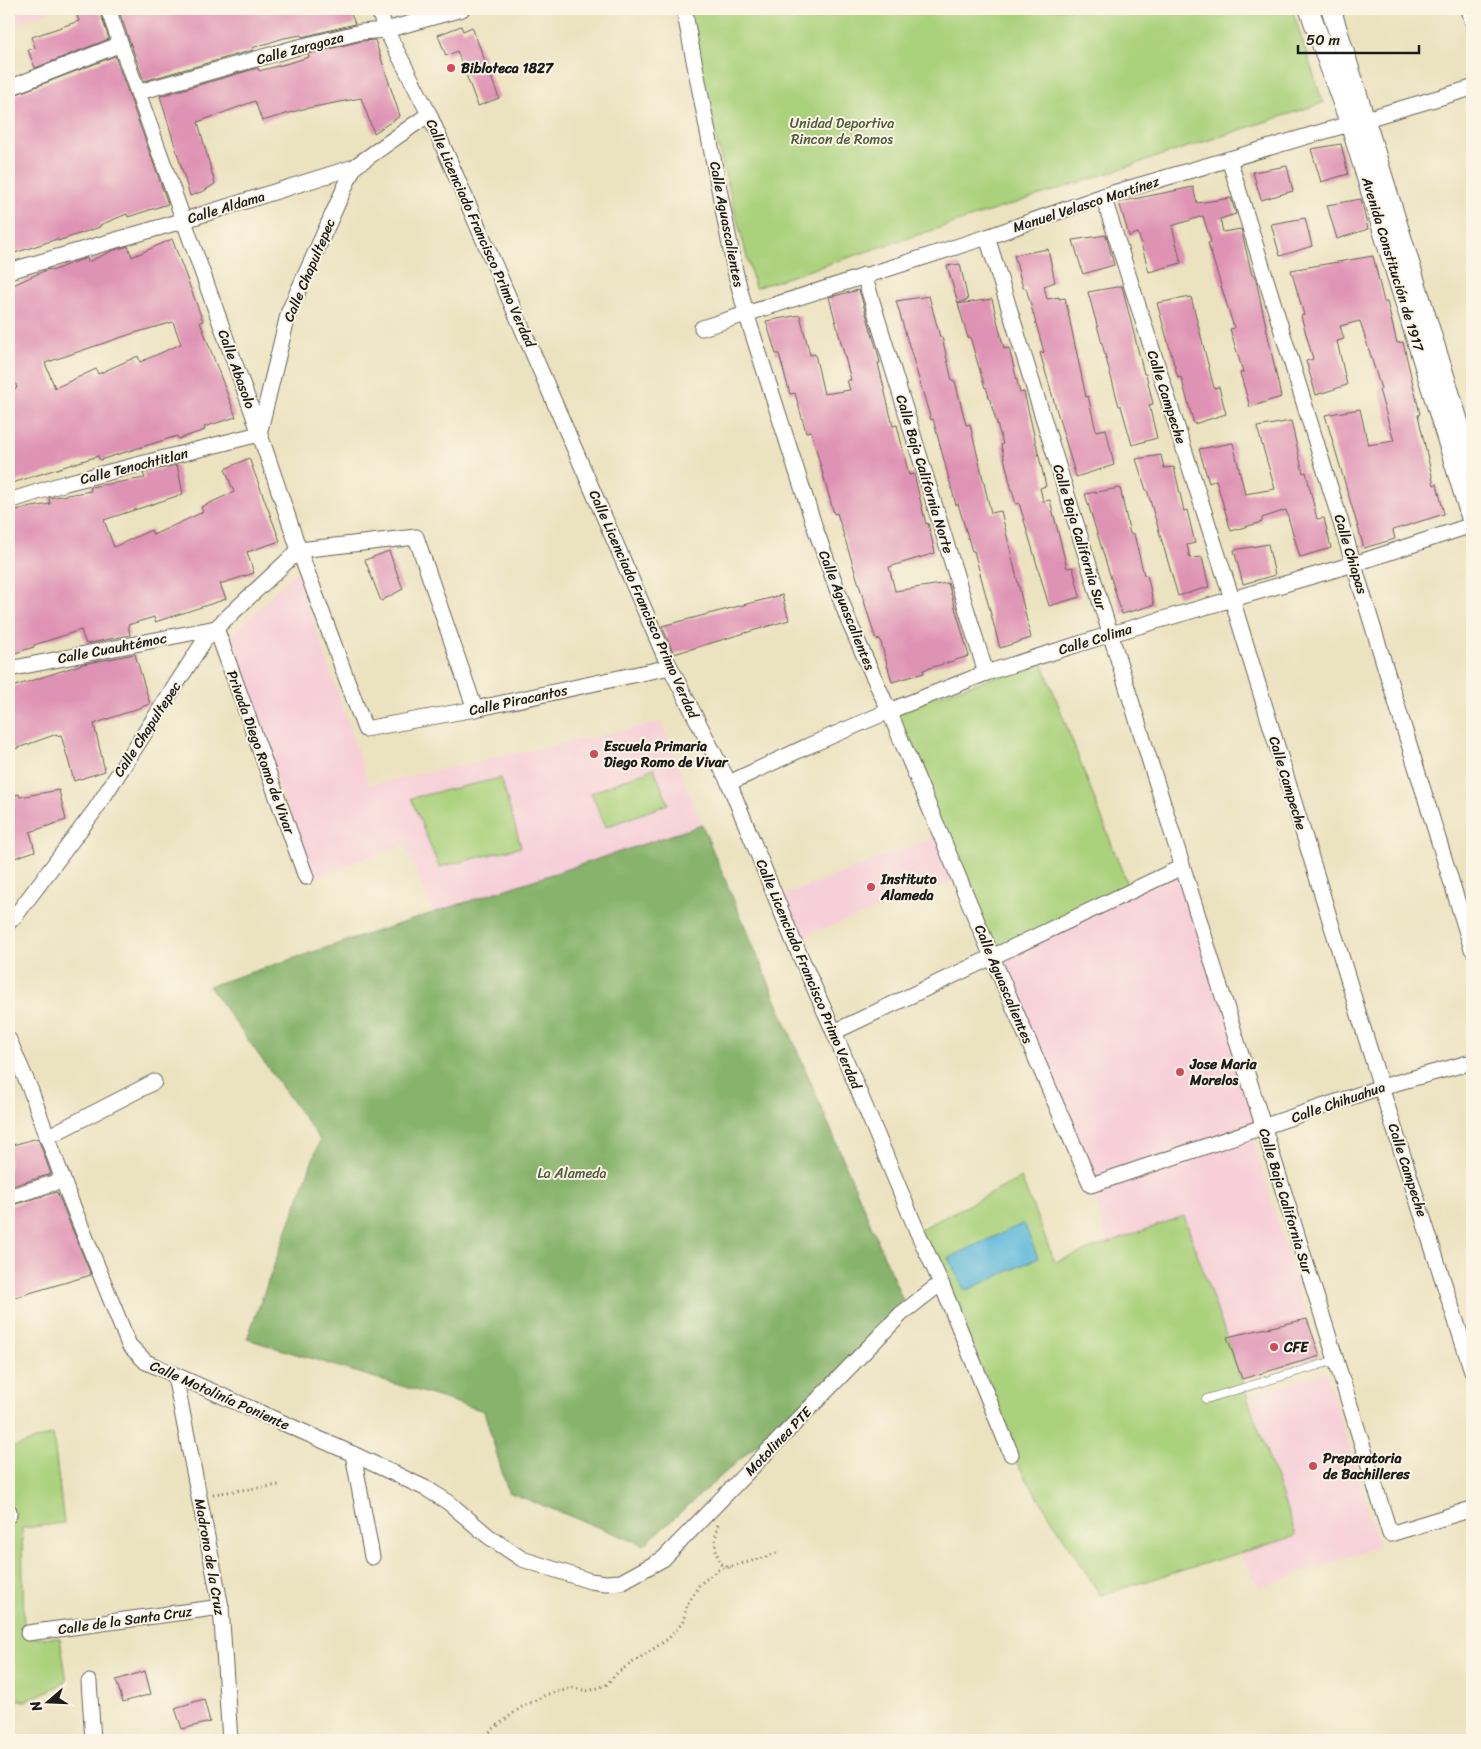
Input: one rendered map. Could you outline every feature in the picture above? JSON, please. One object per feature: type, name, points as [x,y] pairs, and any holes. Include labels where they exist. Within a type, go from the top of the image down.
[{"type":"street","name":"Calle Abasolo","points":[[108,9],[364,729]]},
{"type":"street","name":"Calle Licenciado Francisco Primo Verdad","points":[[378,9],[386,30],[429,114],[670,667],[729,783],[792,940],[834,1032],[1011,1454]]},
{"type":"street","name":"Calle Zaragoza","points":[[139,92],[304,46],[361,32],[386,30],[462,9]]},
{"type":"street","name":"Calle Aguascalientes","points":[[684,9],[735,271],[746,312],[815,528],[849,622],[889,711],[1091,1185]]},
{"type":"street","name":"Avenida Constitución de 1917","points":[[1309,9],[1358,122],[1472,465]]},
{"type":"street","name":"Avenida Constitución de 1917","points":[[1331,9],[1358,122],[1472,523]]},
{"type":"street","points":[[1469,9],[1472,20]]},
{"type":"street","points":[[9,88],[121,44]]},
{"type":"street","name":"Manuel Velasco Martínez","points":[[702,328],[746,312],[987,237],[1103,196],[1472,88]]},
{"type":"street","name":"Calle Aldama","points":[[9,271],[184,220],[354,167],[429,114]]},
{"type":"street","name":"Calle Chiapas","points":[[1229,159],[1472,949]]},
{"type":"street","name":"Calle Chapultepec","points":[[259,434],[289,312],[354,167]]},
{"type":"street","name":"Calle Campeche","points":[[1103,196],[1232,600],[1381,1087],[1472,1371]]},
{"type":"street","name":"Calle Baja California Sur","points":[[987,237],[1390,1534],[1472,1509]]},
{"type":"street","name":"Calle Baja California Norte","points":[[864,275],[986,673]]},
{"type":"street","name":"Calle Tenochtitlan","points":[[9,500],[259,434]]},
{"type":"street","name":"Calle Colima","points":[[729,783],[889,711],[986,673],[1111,634],[1354,564],[1472,523]]},
{"type":"street","points":[[299,550],[416,537],[475,709]]},
{"type":"street","name":"Calle Chapultepec","points":[[9,922],[95,810],[206,638],[299,550]]},
{"type":"street","name":"Calle Cuauhtémoc","points":[[9,669],[216,628]]},
{"type":"street","name":"Privada Diego Romo de Vivar","points":[[216,628],[306,876]]},
{"type":"street","name":"Calle Piracantos","points":[[364,729],[475,709],[670,667]]},
{"type":"street","points":[[834,1032],[1182,867]]},
{"type":"street","name":"Calle Motolinía Poniente","points":[[9,1040],[31,1091],[46,1137],[129,1345],[137,1355],[146,1362],[175,1376],[353,1454],[427,1489],[448,1502],[488,1536],[522,1559],[590,1581],[606,1583]]},
{"type":"street","name":"Calle Chihuahua","points":[[1091,1185],[1381,1087],[1472,1062]]},
{"type":"street","points":[[46,1137],[154,1082]]},
{"type":"street","points":[[9,1197],[63,1180]]},
{"type":"street","name":"Motolinea PTE","points":[[606,1583],[620,1582],[663,1559],[901,1314],[941,1284]]},
{"type":"street","name":"Madrono de la Cruz","points":[[175,1376],[221,1607],[230,1740]]},
{"type":"street","points":[[353,1454],[372,1557]]},
{"type":"street","name":"Calle de la Santa Cruz","points":[[28,1633],[221,1607]]},
{"type":"street","points":[[89,1682],[92,1740]]},
{"type":"lane","points":[[1206,1399],[1336,1360]]},
{"type":"path","points":[[200,1496],[279,1485]]},
{"type":"path","points":[[719,1521],[714,1540],[718,1556],[721,1564],[732,1567]]},
{"type":"path","points":[[443,1740],[469,1737],[479,1740],[520,1708],[548,1694],[573,1688],[589,1691],[606,1685],[617,1673],[668,1639],[683,1622],[687,1605],[700,1584],[718,1570],[780,1551]]},
{"type":"path","points":[[1446,1740],[1472,1735]]},
{"type":"shaded area","points":[[9,9],[51,9],[52,10],[9,26]]},
{"type":"shaded area","name":"Escuela Primaria Diego Romo de Vivar","points":[[296,571],[369,785],[661,722],[702,825],[434,914],[404,844],[315,878],[223,644]]},
{"type":"shaded area","name":"Instituto Alameda","points":[[941,835],[960,879],[793,940],[784,895]]},
{"type":"shaded area","points":[[1182,867],[1263,1128],[1251,1132],[1307,1319],[1227,1337],[1184,1216],[1108,1243],[1091,1185],[992,957]]},
{"type":"shaded area","name":"Preparatoria de Bachilleres","points":[[1326,1372],[1379,1546],[1259,1588],[1239,1553],[1296,1535],[1249,1397]]},
{"type":"green space","name":"Unidad Deportiva Rincon de Romos","points":[[682,9],[1292,9],[1323,103],[755,288]]},
{"type":"green space","points":[[1042,662],[1130,892],[992,957],[889,711]]},
{"type":"green space","points":[[654,768],[668,804],[606,827],[591,793]]},
{"type":"green space","points":[[501,778],[521,847],[439,867],[411,798]]},
{"type":"green space","name":"La Alameda","points":[[702,825],[907,1310],[644,1545],[508,1492],[484,1411],[247,1339],[320,1140],[209,986]]},
{"type":"green space","points":[[1021,1178],[1055,1262],[1184,1216],[1296,1536],[1100,1595],[1011,1454],[917,1231]]},
{"type":"green space","points":[[53,1434],[64,1523],[22,1528],[24,1638],[60,1638],[67,1682],[26,1701],[9,1698],[9,1449]]},
{"type":"water","points":[[1024,1223],[1038,1258],[965,1291],[948,1258]]},
{"type":"building","points":[[75,9],[99,9],[109,39],[35,68],[28,50],[35,48],[32,37],[79,21]]},
{"type":"building","points":[[118,9],[349,9],[355,24],[302,37],[301,35],[284,38],[252,48],[253,50],[144,81]]},
{"type":"building","points":[[461,26],[463,31],[472,27],[499,98],[478,106],[457,51],[446,56],[438,35]]},
{"type":"building","points":[[375,40],[400,116],[374,133],[361,98],[303,109],[262,121],[255,101],[198,122],[215,184],[204,191],[190,196],[160,96],[258,68],[259,71],[289,63],[309,57],[308,54],[362,41]]},
{"type":"building","points":[[115,56],[168,204],[128,217],[127,214],[100,225],[100,227],[9,255],[9,97]]},
{"type":"building","points":[[1341,144],[1348,174],[1321,182],[1311,149]]},
{"type":"building","points":[[1287,166],[1293,191],[1261,200],[1253,172]]},
{"type":"building","points":[[1193,187],[1197,203],[1231,198],[1236,214],[1220,219],[1223,232],[1241,229],[1252,275],[1255,275],[1281,397],[1250,407],[1240,373],[1243,372],[1230,329],[1234,328],[1208,243],[1211,242],[1203,216],[1172,226],[1181,263],[1149,272],[1138,233],[1129,236],[1119,202]]},
{"type":"building","points":[[1361,199],[1368,229],[1337,239],[1327,205]]},
{"type":"building","points":[[1305,218],[1312,246],[1280,256],[1271,224]]},
{"type":"building","points":[[1106,235],[1114,265],[1083,274],[1073,240]]},
{"type":"building","points":[[172,239],[203,321],[200,322],[236,417],[204,427],[205,430],[178,439],[177,436],[100,460],[98,456],[9,484],[9,392],[17,388],[9,364],[9,287],[46,270],[51,269],[52,271],[87,258],[88,262],[128,246],[132,257]],"holes":[[[173,322],[181,344],[140,362],[138,356],[98,374],[96,369],[55,388],[45,363]]]},
{"type":"building","points":[[1048,249],[1055,282],[1044,286],[1047,299],[1065,298],[1086,397],[1088,396],[1096,431],[1106,429],[1114,465],[1076,477],[1040,353],[1044,352],[1026,288],[1023,288],[1014,255]]},
{"type":"building","points":[[1373,256],[1384,302],[1387,302],[1397,343],[1403,342],[1434,485],[1437,484],[1444,514],[1393,530],[1395,539],[1364,548],[1325,415],[1360,409],[1368,445],[1394,441],[1379,390],[1381,389],[1360,321],[1340,326],[1344,339],[1337,341],[1347,385],[1316,395],[1306,361],[1313,359],[1301,316],[1304,315],[1291,270]]},
{"type":"building","points":[[960,264],[968,300],[958,303],[947,266]]},
{"type":"building","points":[[1122,286],[1153,404],[1149,405],[1157,438],[1132,445],[1121,406],[1119,406],[1088,292]]},
{"type":"building","points":[[859,290],[878,354],[880,363],[878,363],[893,426],[897,425],[909,475],[914,474],[935,553],[889,567],[895,591],[948,583],[969,656],[923,670],[924,673],[892,682],[880,639],[876,640],[837,513],[834,514],[811,431],[806,432],[795,393],[790,394],[779,354],[776,354],[766,321],[800,315],[810,355],[815,354],[824,394],[850,390],[847,380],[851,380],[829,297]]},
{"type":"building","points":[[929,296],[940,337],[942,337],[952,381],[955,381],[966,425],[970,424],[991,513],[1001,511],[1031,638],[1000,648],[974,551],[972,551],[958,504],[956,505],[933,419],[931,420],[896,301]]},
{"type":"building","points":[[1191,297],[1214,388],[1219,387],[1226,414],[1194,424],[1181,377],[1178,378],[1157,303]]},
{"type":"building","points":[[992,299],[1004,349],[1009,348],[1020,393],[1024,392],[1046,486],[1040,488],[1043,501],[1050,500],[1067,568],[1073,567],[1080,597],[1049,606],[1019,503],[1016,504],[1011,487],[1001,445],[1003,444],[986,387],[958,304]]},
{"type":"building","points":[[1291,421],[1303,473],[1306,472],[1317,519],[1324,518],[1331,548],[1300,557],[1286,510],[1262,518],[1262,522],[1231,531],[1216,480],[1209,483],[1199,449],[1233,443],[1245,494],[1275,489],[1257,427]]},
{"type":"building","points":[[1161,455],[1164,468],[1174,467],[1184,511],[1187,510],[1195,543],[1187,545],[1190,558],[1202,557],[1209,587],[1178,596],[1136,459]]},
{"type":"building","points":[[249,458],[280,541],[247,552],[254,573],[220,584],[226,599],[155,622],[154,617],[128,625],[130,635],[86,644],[81,630],[9,655],[9,511],[50,504],[49,498],[91,491],[90,487],[145,478],[143,473],[177,465],[183,494],[104,520],[114,547],[151,530],[153,535],[203,512],[201,507],[234,492],[225,469]]},
{"type":"building","points":[[1120,488],[1130,534],[1134,534],[1154,605],[1122,614],[1085,494]]},
{"type":"building","points":[[1268,544],[1275,575],[1243,584],[1234,550]]},
{"type":"building","points":[[389,551],[403,589],[381,601],[365,560]]},
{"type":"building","points":[[782,595],[789,620],[674,654],[662,626]]},
{"type":"building","points":[[135,654],[150,704],[94,724],[105,771],[74,781],[61,735],[57,736],[57,734],[9,751],[9,688],[83,664]]},
{"type":"building","points":[[59,790],[66,820],[30,832],[35,851],[9,860],[9,797],[19,794],[20,797]]},
{"type":"building","points":[[38,1138],[51,1174],[9,1187],[9,1146]]},
{"type":"building","points":[[57,1192],[91,1275],[9,1299],[9,1206]]},
{"type":"building","name":"CFE","points":[[1307,1319],[1320,1356],[1242,1379],[1227,1337]]},
{"type":"building","points":[[145,1671],[151,1694],[123,1702],[116,1680]]},
{"type":"building","points":[[204,1699],[210,1722],[182,1729],[175,1708]]},
{"type":"place","name":"Bibloteca 1827","points":[[451,68]]},
{"type":"place","name":"Escuela Primaria Diego Romo de Vivar","points":[[594,754]]},
{"type":"place","name":"Instituto Alameda","points":[[871,887]]},
{"type":"place","name":"Jose Maria Morelos","points":[[1180,1072]]},
{"type":"place","name":"CFE","points":[[1274,1347]]},
{"type":"place","name":"Preparatoria de Bachilleres","points":[[1313,1466]]}]
